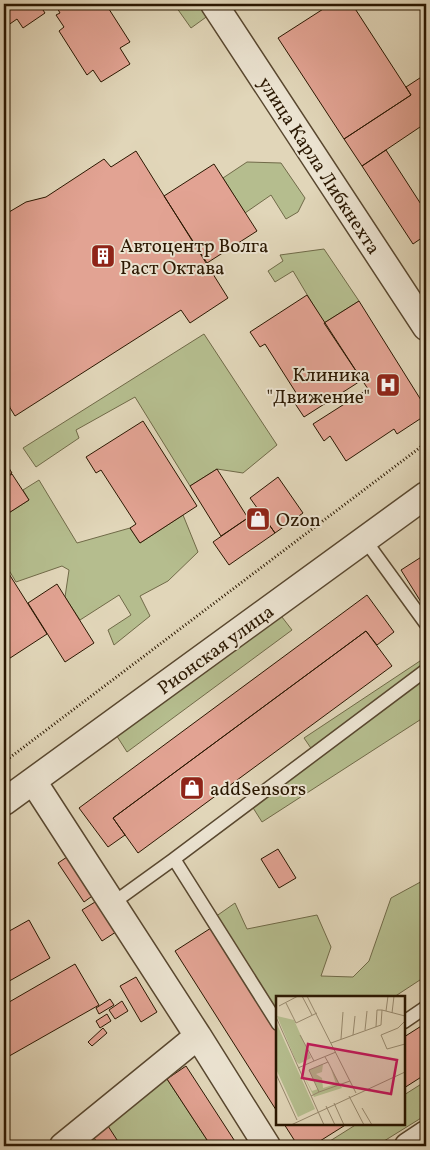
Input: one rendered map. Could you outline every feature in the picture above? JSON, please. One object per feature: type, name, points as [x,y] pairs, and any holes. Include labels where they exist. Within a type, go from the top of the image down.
[{"type":"street","name":"улица Карла Либкнехта","points":[[214,4],[426,327]]},
{"type":"street","name":"Рионская улица","points":[[4,802],[426,496]]},
{"type":"street","points":[[33,781],[113,903],[267,1146]]},
{"type":"street","points":[[63,1146],[198,1036]]},
{"type":"street","points":[[408,1146],[426,1134]]},
{"type":"lane","points":[[365,540],[426,624]]},
{"type":"lane","points":[[113,903],[426,670]]},
{"type":"lane","points":[[174,859],[276,1021]]},
{"type":"lane","points":[[405,1021],[426,1007]]},
{"type":"path","points":[[4,762],[426,443]]},
{"type":"green space","points":[[174,4],[201,4],[209,15],[191,28]]},
{"type":"green space","points":[[247,162],[281,163],[305,198],[298,212],[286,219],[271,195],[245,213],[223,178]]},
{"type":"green space","points":[[324,249],[359,301],[324,323],[293,271],[275,282],[268,271],[283,261],[280,255]]},
{"type":"green space","points":[[204,334],[277,445],[243,473],[217,469],[190,486],[135,397],[76,430],[79,438],[36,467],[23,448]]},
{"type":"green space","points":[[39,480],[77,543],[130,528],[140,543],[183,515],[198,552],[168,581],[140,596],[150,616],[114,645],[108,630],[131,615],[119,595],[80,620],[65,597],[69,570],[62,566],[16,582],[4,562],[4,516],[29,500],[23,490]]},
{"type":"green space","points":[[275,608],[292,630],[127,752],[113,730]]},
{"type":"green space","points":[[426,657],[426,716],[262,822],[250,803],[317,757],[304,738]]},
{"type":"green space","points":[[426,879],[426,976],[396,996],[276,996],[276,1016],[215,917],[235,903],[247,929],[317,915],[331,947],[321,976],[353,977],[369,961],[391,898]]},
{"type":"green space","points":[[167,1079],[211,1146],[69,1146]]},
{"type":"green space","points":[[426,1081],[426,1115],[376,1146],[322,1146],[355,1125],[405,1125],[405,1094]]},
{"type":"building","points":[[4,4],[52,4],[43,10],[45,13],[23,28],[17,19],[4,28]]},
{"type":"building","points":[[55,4],[110,4],[107,6],[130,42],[120,48],[130,64],[101,82],[93,70],[87,75],[59,31],[64,27],[56,15],[60,13]]},
{"type":"building","points":[[331,4],[352,4],[411,95],[344,139],[278,38]]},
{"type":"building","points":[[420,4],[426,4],[426,14]]},
{"type":"building","points":[[426,74],[426,123],[362,166],[344,139],[411,95],[406,87]]},
{"type":"building","points":[[386,150],[426,212],[426,235],[413,244],[362,166]]},
{"type":"building","name":"Автоцентр Волга Раст Октава","points":[[136,151],[228,298],[190,323],[181,310],[15,416],[4,398],[4,215],[26,202],[46,197],[104,159],[111,167]]},
{"type":"building","points":[[214,164],[257,231],[207,263],[164,196]]},
{"type":"building","points":[[307,295],[362,380],[304,417],[294,402],[300,399],[265,344],[260,347],[250,332]]},
{"type":"building","name":"Клиника \"Движение\"","points":[[359,301],[426,408],[426,415],[397,434],[394,429],[346,461],[330,436],[324,441],[313,424],[368,389],[324,323]]},
{"type":"building","points":[[4,398],[10,407],[4,411]]},
{"type":"building","points":[[143,421],[197,506],[140,543],[130,528],[136,524],[101,470],[96,473],[86,457]]},
{"type":"building","points":[[4,460],[12,473],[4,479]]},
{"type":"building","points":[[217,469],[248,518],[221,536],[190,486]]},
{"type":"building","points":[[12,474],[29,500],[4,516],[4,479]]},
{"type":"building","points":[[278,477],[303,513],[275,533],[250,498]]},
{"type":"building","points":[[259,510],[275,533],[229,565],[213,542]]},
{"type":"building","points":[[426,554],[426,610],[401,570]]},
{"type":"building","points":[[4,566],[47,634],[4,662]]},
{"type":"building","points":[[57,584],[94,643],[65,662],[28,603]]},
{"type":"building","points":[[367,595],[394,632],[377,645],[366,631],[113,818],[125,835],[108,847],[79,808]]},
{"type":"building","points":[[366,631],[392,666],[138,853],[113,818]]},
{"type":"building","points":[[278,849],[296,878],[279,888],[261,859]]},
{"type":"building","points":[[70,855],[95,894],[84,902],[58,863]]},
{"type":"building","points":[[100,899],[119,930],[102,941],[82,910]]},
{"type":"building","points":[[29,920],[50,958],[4,984],[4,934]]},
{"type":"building","points":[[211,928],[276,1031],[276,1110],[175,951]]},
{"type":"building","points":[[75,964],[99,1005],[4,1059],[4,1005]]},
{"type":"building","points":[[136,977],[157,1012],[141,1022],[120,986]]},
{"type":"building","points":[[110,999],[114,1005],[99,1014],[96,1008]]},
{"type":"building","points":[[122,1001],[128,1011],[115,1019],[109,1010]]},
{"type":"building","points":[[107,1014],[111,1021],[100,1028],[96,1021]]},
{"type":"building","points":[[426,1023],[426,1074],[405,1087],[405,1036]]},
{"type":"building","points":[[103,1028],[107,1033],[92,1046],[88,1042]]},
{"type":"building","points":[[186,1066],[238,1146],[211,1146],[167,1079]]},
{"type":"building","points":[[285,1125],[345,1125],[312,1146],[298,1146]]},
{"type":"building","points":[[108,1126],[119,1143],[114,1146],[99,1146],[93,1136]]},
{"type":"place","name":"Автоцентр Волга Раст Октава","points":[[103,256]]},
{"type":"place","name":"Клиника \"Движение\"","points":[[388,385]]},
{"type":"place","name":"Ozon","points":[[258,519]]},
{"type":"place","name":"addSensors","points":[[192,788]]}]
